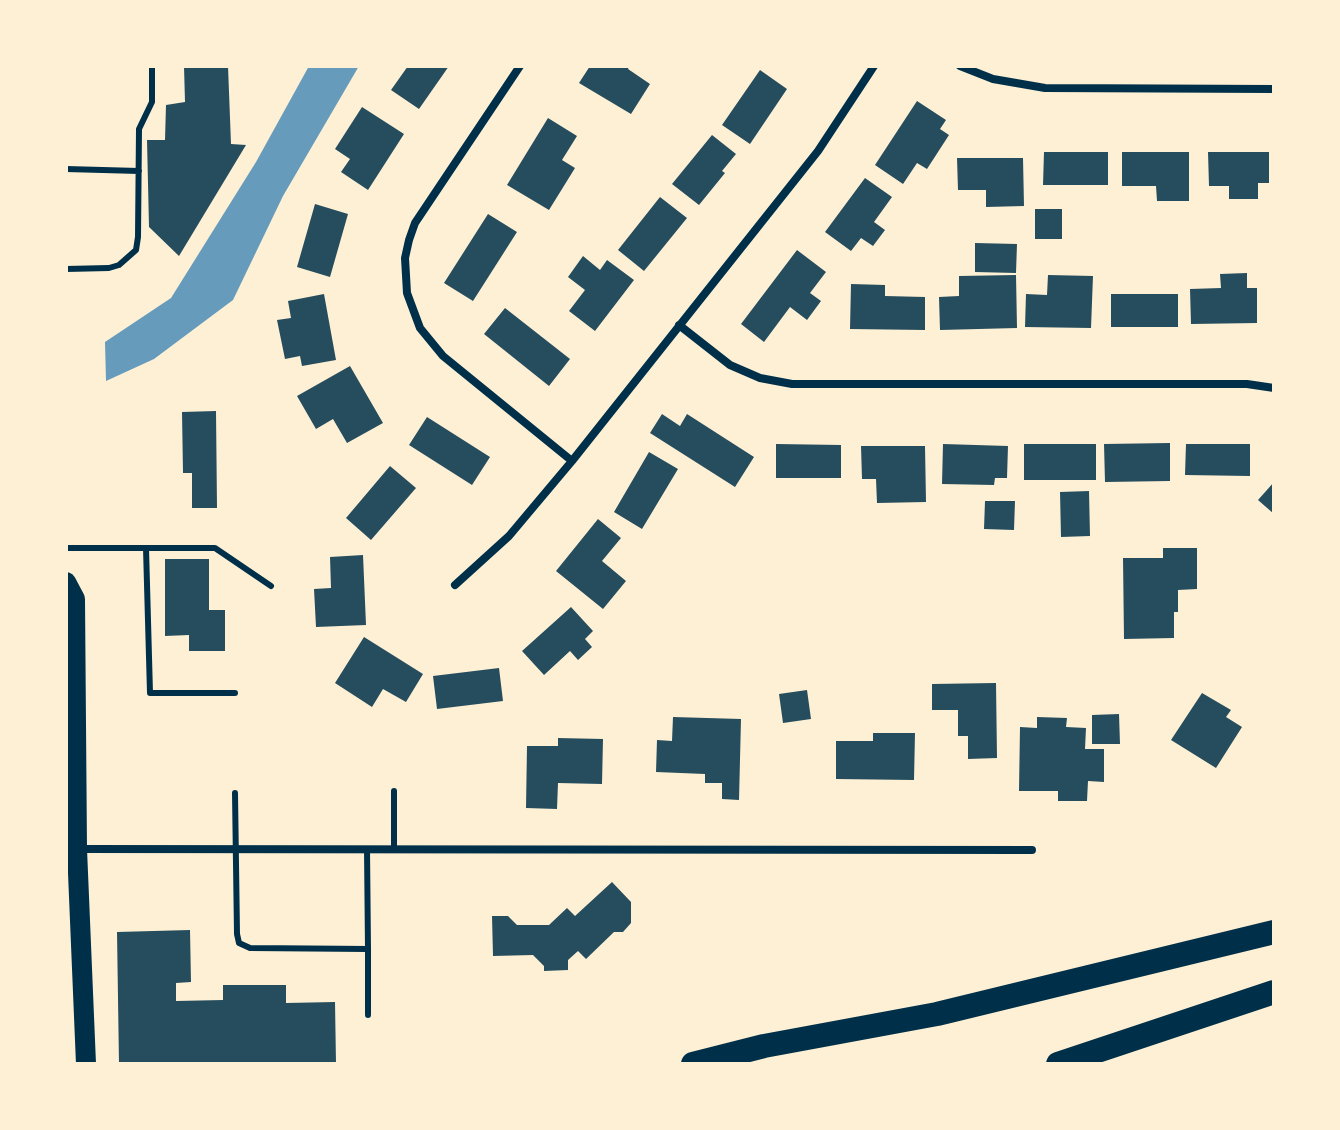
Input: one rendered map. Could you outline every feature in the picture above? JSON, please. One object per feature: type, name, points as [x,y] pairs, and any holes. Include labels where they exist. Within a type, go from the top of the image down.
[{"type":"highway","points":[[693,1064],[764,1046],[937,1014],[1274,932]]},
{"type":"highway","points":[[1058,1064],[1274,992]]},
{"type":"main road","points":[[66,582],[75,599],[77,849],[86,1064]]},
{"type":"street","points":[[520,66],[415,223],[405,258],[406,284],[412,311],[420,328],[437,349],[572,461]]},
{"type":"street","points":[[455,585],[509,536],[572,461],[818,151],[874,66]]},
{"type":"street","points":[[960,66],[993,79],[1045,88],[1274,89]]},
{"type":"street","points":[[679,325],[717,357],[744,373],[792,384],[1247,384],[1274,388]]},
{"type":"street","points":[[77,849],[1032,850]]},
{"type":"lane","points":[[66,269],[109,268],[119,265],[136,250],[139,129],[152,102],[152,66]]},
{"type":"lane","points":[[66,169],[139,171]]},
{"type":"lane","points":[[66,548],[215,548],[271,586]]},
{"type":"lane","points":[[146,548],[150,693],[235,693]]},
{"type":"lane","points":[[394,791],[394,849]]},
{"type":"lane","points":[[235,793],[239,943],[250,948],[368,949]]},
{"type":"lane","points":[[367,849],[368,1015]]},
{"type":"water","points":[[309,66],[359,66],[283,196],[233,300],[154,359],[106,381],[105,342],[171,298],[256,162]]},
{"type":"building","points":[[184,66],[228,66],[231,144],[246,145],[179,256],[149,227],[147,140],[165,140],[166,105],[185,102]]},
{"type":"building","points":[[408,66],[449,66],[419,109],[391,90]]},
{"type":"building","points":[[590,66],[627,66],[650,84],[631,114],[579,83]]},
{"type":"building","points":[[760,70],[787,89],[750,144],[722,125]]},
{"type":"building","points":[[917,101],[946,120],[940,129],[949,135],[927,169],[917,163],[903,184],[875,165]]},
{"type":"building","points":[[362,107],[404,134],[368,190],[341,172],[350,159],[335,149]]},
{"type":"building","points":[[548,118],[577,136],[562,160],[575,168],[549,210],[507,185]]},
{"type":"building","points":[[712,135],[736,154],[699,205],[672,184]]},
{"type":"building","points":[[1044,152],[1108,152],[1108,185],[1043,185]]},
{"type":"building","points":[[1122,152],[1189,152],[1189,201],[1157,201],[1156,186],[1122,186]]},
{"type":"building","points":[[1208,152],[1269,152],[1269,183],[1258,183],[1258,199],[1229,199],[1229,186],[1209,186]]},
{"type":"building","points":[[957,158],[1023,158],[1024,206],[986,207],[986,190],[958,190]]},
{"type":"building","points":[[865,178],[892,197],[874,222],[885,230],[873,246],[861,238],[851,251],[825,232]]},
{"type":"building","points":[[660,197],[687,218],[644,271],[618,250]]},
{"type":"building","points":[[315,204],[348,214],[330,277],[297,267]]},
{"type":"building","points":[[1035,209],[1062,209],[1062,239],[1035,239]]},
{"type":"building","points":[[488,214],[517,232],[473,301],[444,283]]},
{"type":"building","points":[[975,243],[1017,244],[1016,273],[975,272]]},
{"type":"building","points":[[797,250],[826,272],[810,293],[821,301],[807,320],[790,307],[764,342],[741,324]]},
{"type":"building","points":[[583,256],[600,270],[607,260],[634,280],[595,331],[569,311],[585,290],[568,277]]},
{"type":"building","points":[[1247,273],[1247,288],[1257,288],[1257,323],[1191,324],[1190,289],[1221,288],[1220,274]]},
{"type":"building","points":[[1016,275],[1017,328],[940,330],[939,297],[959,296],[959,276]]},
{"type":"building","points":[[1048,275],[1093,276],[1091,328],[1025,327],[1026,294],[1047,295]]},
{"type":"building","points":[[851,284],[885,285],[885,296],[925,297],[925,330],[850,329]]},
{"type":"building","points":[[324,294],[336,360],[302,366],[300,356],[285,359],[277,320],[291,318],[288,301]]},
{"type":"building","points":[[1111,294],[1178,294],[1178,327],[1111,327]]},
{"type":"building","points":[[505,308],[570,359],[549,386],[484,334]]},
{"type":"building","points":[[350,366],[383,423],[347,443],[333,419],[316,429],[297,396]]},
{"type":"building","points":[[216,411],[217,508],[192,508],[192,473],[183,473],[182,412]]},
{"type":"building","points":[[662,414],[680,426],[687,414],[754,457],[735,487],[650,433]]},
{"type":"building","points":[[427,417],[490,457],[472,485],[409,445]]},
{"type":"building","points":[[1170,443],[1170,481],[1105,482],[1104,444]]},
{"type":"building","points":[[776,444],[841,445],[841,478],[776,478]]},
{"type":"building","points":[[943,444],[1008,446],[1007,478],[995,478],[994,485],[942,484]]},
{"type":"building","points":[[1024,444],[1096,444],[1096,480],[1024,480]]},
{"type":"building","points":[[1186,444],[1250,444],[1250,476],[1185,475]]},
{"type":"building","points":[[861,446],[925,446],[926,502],[877,503],[876,479],[862,479]]},
{"type":"building","points":[[649,452],[678,469],[642,529],[614,512]]},
{"type":"building","points":[[390,466],[416,488],[371,540],[346,518]]},
{"type":"building","points":[[1274,482],[1274,514],[1258,500]]},
{"type":"building","points":[[1089,491],[1090,536],[1061,537],[1060,492]]},
{"type":"building","points":[[985,501],[1015,501],[1014,530],[984,529]]},
{"type":"building","points":[[598,519],[621,538],[602,561],[626,581],[603,609],[556,571]]},
{"type":"building","points":[[1163,548],[1197,548],[1197,589],[1178,590],[1174,638],[1124,639],[1123,558],[1163,558]]},
{"type":"building","points":[[363,555],[366,625],[316,627],[314,589],[331,588],[330,557]]},
{"type":"building","points":[[165,559],[209,559],[209,610],[225,610],[225,651],[189,651],[189,635],[165,636]]},
{"type":"building","points":[[571,607],[593,631],[585,639],[592,647],[578,660],[570,651],[544,675],[522,651]]},
{"type":"building","points":[[364,637],[423,674],[406,702],[383,689],[372,707],[335,683]]},
{"type":"building","points":[[499,668],[503,701],[437,709],[433,676]]},
{"type":"building","points":[[996,683],[997,758],[968,759],[968,736],[958,736],[958,710],[932,710],[932,684]]},
{"type":"building","points":[[807,690],[811,719],[783,723],[779,694]]},
{"type":"building","points":[[1202,693],[1231,710],[1226,717],[1242,727],[1216,768],[1171,740]]},
{"type":"building","points":[[1119,714],[1120,744],[1092,744],[1092,715]]},
{"type":"building","points":[[673,717],[741,719],[739,800],[722,799],[722,783],[705,783],[705,774],[656,772],[657,740],[672,741]]},
{"type":"building","points":[[1037,717],[1067,718],[1066,727],[1086,728],[1085,749],[1104,749],[1104,782],[1088,781],[1087,801],[1058,801],[1058,791],[1019,791],[1020,727],[1037,728]]},
{"type":"building","points":[[873,733],[915,733],[914,780],[836,779],[836,741],[873,741]]},
{"type":"building","points":[[558,738],[603,739],[602,784],[558,783],[557,809],[526,808],[527,746],[558,746]]},
{"type":"building","points":[[612,882],[631,902],[631,923],[623,932],[614,932],[586,959],[578,951],[568,960],[568,970],[544,971],[544,966],[533,955],[493,956],[492,916],[508,916],[517,925],[549,925],[567,908],[575,916]]},
{"type":"building","points":[[190,930],[191,982],[176,983],[176,1001],[223,1000],[223,985],[286,985],[286,1003],[335,1002],[336,1064],[119,1064],[117,932]]}]
